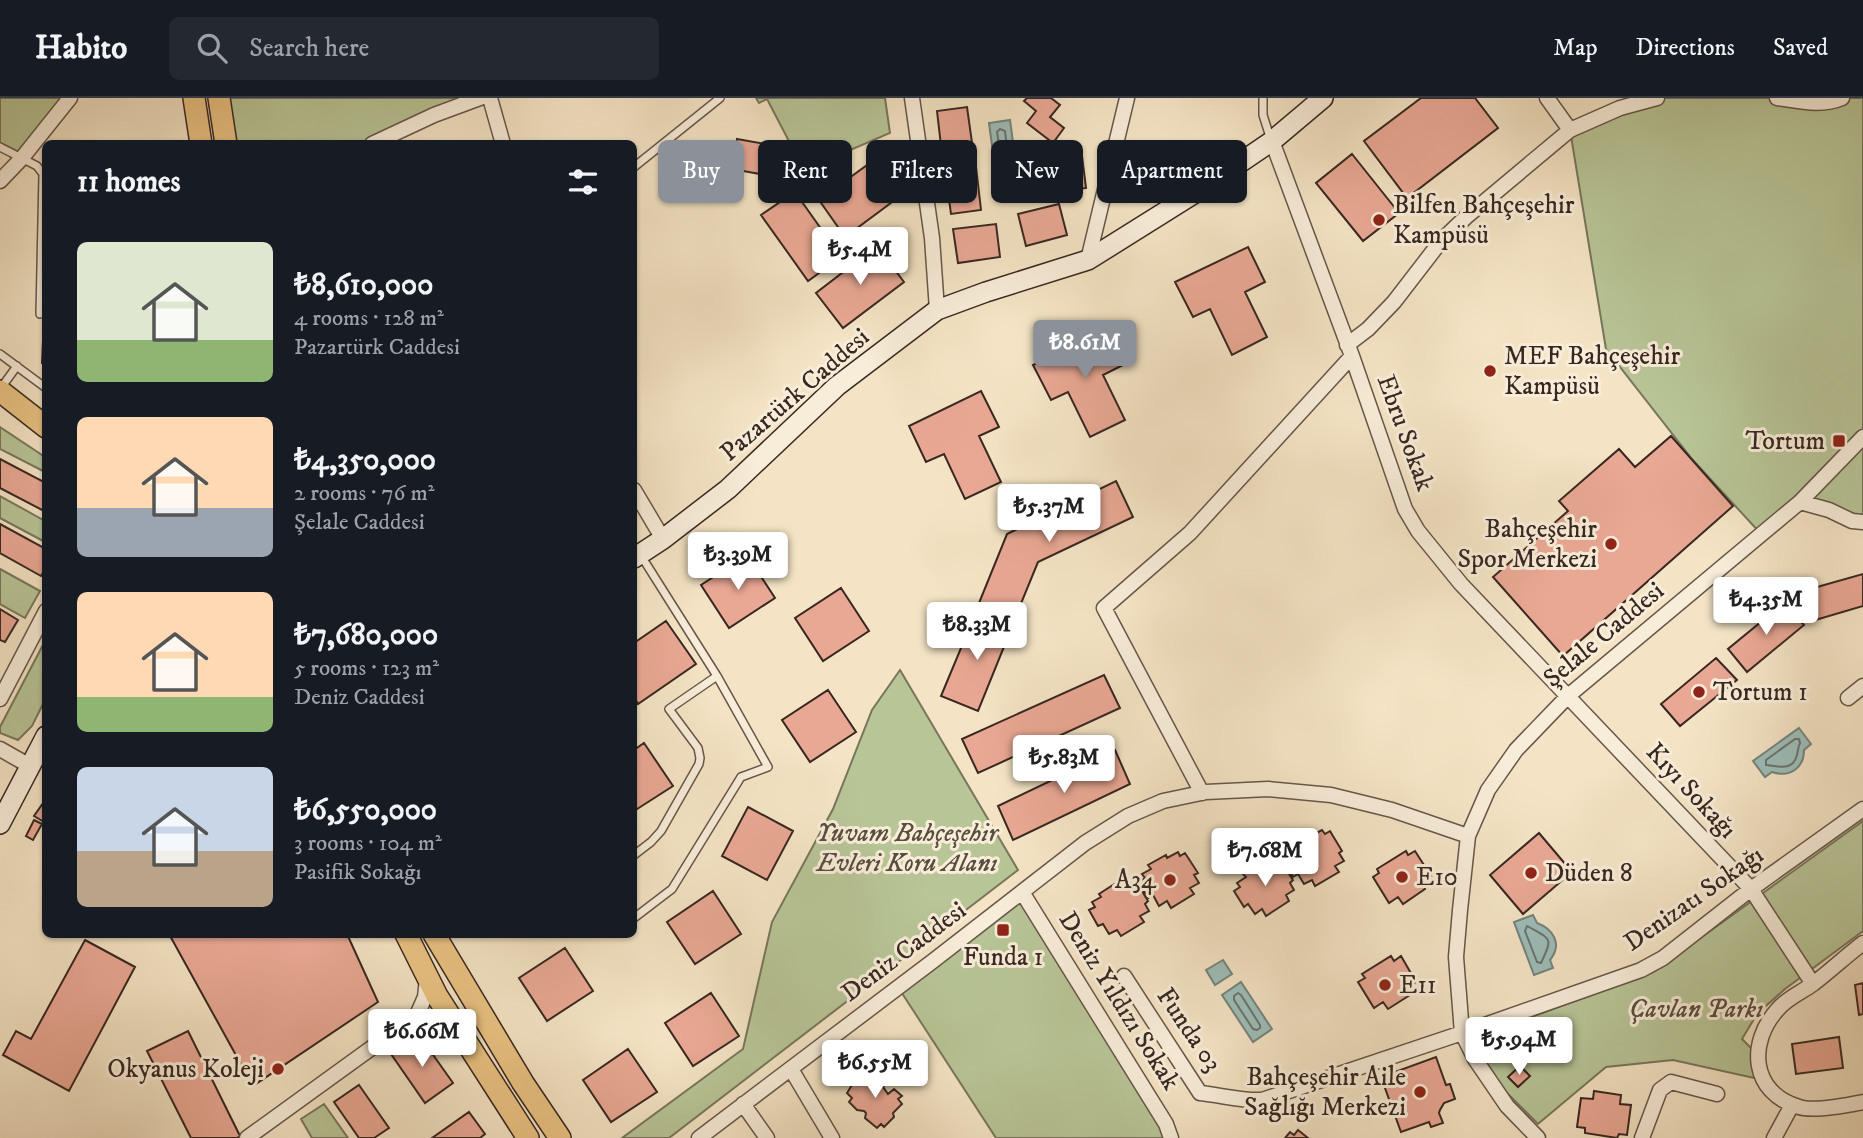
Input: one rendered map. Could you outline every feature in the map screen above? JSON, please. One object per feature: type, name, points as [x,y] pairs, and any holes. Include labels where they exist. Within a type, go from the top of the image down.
[{"type":"main road","points":[[194,98],[200,140]]},
{"type":"main road","points":[[219,98],[225,140]]},
{"type":"main road","points":[[0,390],[42,424]]},
{"type":"main road","points":[[408,938],[437,996],[528,1138]]},
{"type":"main road","points":[[436,938],[523,1083],[560,1138]]},
{"type":"street","points":[[0,181],[22,159],[70,98]]},
{"type":"street","points":[[381,140],[434,115],[480,98]]},
{"type":"street","points":[[490,98],[502,140]]},
{"type":"street","points":[[912,98],[932,238],[937,310]]},
{"type":"street","points":[[1088,260],[1127,98]]},
{"type":"street","name":"Pazartürk Caddesi","points":[[637,556],[728,489],[837,386],[937,310],[1088,260],[1272,141],[1323,98]]},
{"type":"street","points":[[1547,98],[1570,130]]},
{"type":"street","points":[[1202,793],[1104,608],[1190,533],[1394,302],[1441,241],[1466,217],[1570,130],[1620,108],[1657,98]]},
{"type":"street","points":[[1777,98],[1811,103],[1831,103],[1842,98]]},
{"type":"street","name":"Ebru Sokak","points":[[1272,141],[1405,509],[1418,531],[1461,584],[1605,735]]},
{"type":"street","name":"Şelale Caddesi","points":[[1462,1033],[1456,957],[1468,836],[1488,790],[1516,750],[1568,696],[1800,502],[1863,438]]},
{"type":"street","points":[[637,494],[663,539]]},
{"type":"street","points":[[1800,502],[1829,510],[1852,521],[1863,522]]},
{"type":"street","points":[[0,699],[42,619]]},
{"type":"street","points":[[1848,698],[1863,686]]},
{"type":"street","name":"Kıyı Sokağı","points":[[1605,735],[1751,889],[1813,984]]},
{"type":"street","points":[[0,824],[42,743]]},
{"type":"street","points":[[0,749],[30,765]]},
{"type":"street","name":"Deniz Caddesi","points":[[699,1138],[1085,843],[1128,816],[1163,801],[1202,793],[1268,789],[1331,795],[1392,810],[1468,836]]},
{"type":"street","name":"Denizatı Sokağı","points":[[1462,1033],[1641,970],[1663,958],[1751,889],[1863,809]]},
{"type":"street","name":"Deniz Yıldızı Sokak","points":[[1022,892],[1166,1124],[1171,1138]]},
{"type":"street","points":[[1863,943],[1813,984],[1779,1007],[1765,1026],[1757,1054],[1763,1080],[1778,1098],[1801,1109],[1863,1102]]},
{"type":"street","name":"Funda 03","points":[[1124,976],[1200,1093],[1224,1095],[1246,1101],[1262,1100],[1462,1033]]},
{"type":"street","points":[[247,1138],[417,1015],[425,997],[427,977]]},
{"type":"street","points":[[417,1015],[437,1016],[455,1025]]},
{"type":"street","points":[[1462,1033],[1475,1059],[1507,1107],[1538,1138]]},
{"type":"street","points":[[790,1069],[832,1138]]},
{"type":"street","points":[[1642,1138],[1660,1090],[1671,1082],[1717,1094]]},
{"type":"street","points":[[743,1104],[767,1138]]},
{"type":"street","points":[[1774,1138],[1792,1104]]},
{"type":"lane","points":[[637,165],[720,98]]},
{"type":"lane","points":[[1263,98],[1266,128],[1272,141]]},
{"type":"lane","points":[[0,147],[42,172]]},
{"type":"lane","points":[[40,314],[42,246]]},
{"type":"lane","points":[[0,354],[42,385]]},
{"type":"lane","points":[[0,390],[17,366]]},
{"type":"lane","points":[[637,556],[717,676],[768,767],[741,777],[672,888],[637,916]]},
{"type":"lane","points":[[637,853],[661,831],[699,764],[698,748],[669,709],[717,676]]},
{"type":"green space","points":[[0,98],[68,98],[22,158],[0,147]]},
{"type":"green space","points":[[219,98],[478,98],[383,140],[226,140]]},
{"type":"green space","points":[[756,98],[885,98],[890,133],[874,140],[866,140],[866,143],[852,149],[852,140],[788,140],[767,99],[759,103]]},
{"type":"green space","points":[[1657,98],[1863,98],[1863,522],[1800,502],[1762,535],[1692,459],[1606,349],[1570,130]]},
{"type":"green space","points":[[0,427],[42,455],[42,470],[0,449]]},
{"type":"green space","points":[[0,496],[42,519],[42,540],[0,518]]},
{"type":"green space","points":[[0,569],[40,591],[25,618],[0,604]]},
{"type":"green space","points":[[42,647],[42,706],[32,726],[18,740],[0,733],[0,727]]},
{"type":"green space","name":"Yuvam Bahçeşehir Evleri Koru Alanı","points":[[900,670],[1018,870],[669,1138],[622,1138],[743,1049],[772,922],[833,809],[872,710]]},
{"type":"green space","name":"Çavlan Parkı","points":[[1863,821],[1863,931],[1785,989],[1757,1014],[1742,1039],[1757,1054],[1763,1080],[1673,1060],[1606,1067],[1538,1124],[1500,1086],[1486,1067],[1480,1036],[1653,972]]},
{"type":"green space","points":[[1022,892],[1171,1138],[996,1138],[898,987]]},
{"type":"green space","points":[[324,1104],[348,1138],[312,1138],[301,1119]]},
{"type":"water","points":[[1010,120],[1013,140],[991,140],[989,123]]},
{"type":"water","points":[[1799,728],[1811,744],[1804,750],[1802,762],[1795,770],[1785,774],[1772,772],[1765,777],[1753,761]]},
{"type":"water","points":[[1533,915],[1537,923],[1552,933],[1556,943],[1550,960],[1553,968],[1534,975],[1514,922]]},
{"type":"water","points":[[1223,960],[1232,974],[1215,985],[1206,970]]},
{"type":"water","points":[[1241,982],[1272,1029],[1253,1042],[1222,995]]},
{"type":"building","points":[[1027,98],[1051,98],[1060,105],[1050,117],[1064,128],[1055,140],[1049,140],[1027,123],[1036,111],[1024,101]]},
{"type":"building","points":[[1421,98],[1475,98],[1498,128],[1407,198],[1364,141]]},
{"type":"building","points":[[967,107],[972,140],[940,140],[937,111]]},
{"type":"building","points":[[744,140],[758,143],[758,174],[744,171]]},
{"type":"building","points":[[1352,154],[1399,213],[1363,241],[1316,183]]},
{"type":"building","points":[[1083,164],[1086,188],[1083,188]]},
{"type":"building","points":[[866,166],[866,203],[891,203],[845,237],[821,203],[852,203],[852,176]]},
{"type":"building","points":[[977,176],[981,210],[951,214],[950,203],[977,203]]},
{"type":"building","points":[[779,203],[803,203],[841,257],[808,281],[761,215]]},
{"type":"building","points":[[1059,204],[1067,235],[1026,246],[1018,214]]},
{"type":"building","points":[[996,224],[1000,257],[958,263],[953,229]]},
{"type":"building","points":[[877,246],[904,282],[843,328],[816,293]]},
{"type":"building","points":[[1248,247],[1265,282],[1245,292],[1267,337],[1232,355],[1210,309],[1193,317],[1175,282]]},
{"type":"building","points":[[1106,329],[1123,365],[1103,375],[1125,420],[1090,437],[1068,392],[1051,400],[1033,365]]},
{"type":"building","points":[[981,391],[999,427],[979,436],[1001,482],[965,499],[944,454],[926,462],[909,426]]},
{"type":"building","name":"Bahçeşehir Spor Merkezi","points":[[1671,436],[1733,506],[1563,656],[1493,577],[1568,511],[1559,501],[1619,449],[1635,467]]},
{"type":"building","points":[[0,459],[42,481],[42,510],[0,488]]},
{"type":"building","points":[[1116,481],[1133,517],[1038,562],[1015,618],[979,603],[1007,534]]},
{"type":"building","points":[[0,524],[42,547],[42,574],[41,576],[0,553]]},
{"type":"building","points":[[747,555],[775,598],[729,628],[701,585]]},
{"type":"building","points":[[1863,574],[1863,606],[1812,621],[1803,591]]},
{"type":"building","points":[[841,588],[869,631],[823,661],[795,618]]},
{"type":"building","points":[[1784,603],[1804,625],[1747,672],[1728,649]]},
{"type":"building","points":[[0,609],[18,620],[5,642],[0,640]]},
{"type":"building","points":[[976,612],[1012,627],[978,711],[941,696]]},
{"type":"building","points":[[666,621],[696,664],[638,704],[637,641]]},
{"type":"building","name":"Tortum 1","points":[[1716,658],[1737,680],[1680,726],[1661,704]]},
{"type":"building","points":[[1104,675],[1120,708],[978,773],[962,739]]},
{"type":"building","points":[[828,690],[856,732],[810,762],[782,720]]},
{"type":"building","points":[[644,743],[673,786],[637,809],[637,748]]},
{"type":"building","points":[[1115,750],[1130,784],[1013,840],[998,806]]},
{"type":"building","points":[[42,805],[42,821],[34,816]]},
{"type":"building","points":[[748,807],[793,831],[767,880],[722,856]]},
{"type":"building","points":[[34,820],[42,824],[33,840],[26,836]]},
{"type":"building","points":[[1322,830],[1325,834],[1330,831],[1342,851],[1339,853],[1344,861],[1335,866],[1339,872],[1315,886],[1312,880],[1304,884],[1298,874],[1293,877],[1283,861],[1289,857],[1287,853],[1295,847],[1293,844]]},
{"type":"building","name":"Düden 8","points":[[1539,833],[1572,872],[1523,914],[1490,875]]},
{"type":"building","name":"E10","points":[[1406,851],[1408,855],[1415,851],[1431,876],[1421,882],[1425,889],[1403,904],[1398,897],[1389,903],[1373,877],[1379,873],[1377,869]]},
{"type":"building","name":"A34","points":[[1178,852],[1180,856],[1185,853],[1198,873],[1194,875],[1199,883],[1190,888],[1194,894],[1171,908],[1167,901],[1159,906],[1153,895],[1148,898],[1139,882],[1145,878],[1142,874],[1151,869],[1148,865]]},
{"type":"building","points":[[1272,860],[1275,864],[1280,860],[1293,880],[1290,883],[1294,890],[1286,895],[1289,901],[1266,916],[1262,909],[1255,914],[1248,904],[1244,907],[1234,891],[1240,887],[1237,883],[1246,877],[1243,874],[1260,863],[1262,866]]},
{"type":"building","points":[[1128,880],[1131,884],[1136,881],[1148,901],[1145,904],[1149,911],[1140,916],[1144,922],[1121,936],[1117,930],[1109,934],[1103,924],[1098,926],[1089,910],[1095,907],[1092,902],[1101,897],[1099,894],[1116,883],[1117,886]]},
{"type":"building","points":[[713,891],[741,934],[695,964],[667,922]]},
{"type":"building","points":[[171,938],[349,938],[378,1002],[253,1086]]},
{"type":"building","points":[[85,940],[135,967],[69,1091],[3,1055],[16,1031],[31,1039]]},
{"type":"building","points":[[565,948],[593,991],[547,1021],[519,978]]},
{"type":"building","name":"E11","points":[[1391,956],[1394,961],[1401,956],[1416,982],[1406,988],[1410,995],[1388,1009],[1383,1002],[1374,1008],[1358,982],[1365,978],[1362,974]]},
{"type":"building","points":[[1863,983],[1863,1014],[1859,1015],[1855,985]]},
{"type":"building","points":[[711,993],[739,1036],[693,1066],[665,1023]]},
{"type":"building","points":[[188,1031],[240,1136],[237,1138],[191,1138],[147,1051]]},
{"type":"building","points":[[419,1035],[453,1083],[425,1103],[391,1054]]},
{"type":"building","points":[[1839,1037],[1843,1068],[1796,1074],[1792,1044]]},
{"type":"building","points":[[628,1049],[657,1092],[611,1122],[583,1080]]},
{"type":"building","name":"Bahçeşehir Aile Sağlığı Merkezi","points":[[1436,1057],[1446,1085],[1450,1084],[1455,1099],[1444,1103],[1440,1110],[1443,1123],[1431,1127],[1429,1122],[1401,1132],[1381,1077]]},
{"type":"building","points":[[1520,1066],[1530,1076],[1518,1087],[1508,1077]]},
{"type":"building","points":[[869,1073],[875,1077],[880,1074],[886,1082],[883,1087],[888,1094],[894,1089],[902,1096],[898,1099],[902,1104],[884,1127],[881,1124],[877,1128],[865,1118],[864,1111],[857,1110],[849,1102],[852,1098],[847,1093],[855,1080],[860,1081]]},
{"type":"building","points":[[359,1085],[389,1128],[374,1138],[359,1138],[334,1102]]},
{"type":"building","points":[[1594,1091],[1621,1095],[1620,1104],[1631,1105],[1627,1135],[1619,1134],[1617,1138],[1585,1133],[1585,1128],[1577,1127],[1581,1098],[1593,1099]]},
{"type":"building","points":[[469,1112],[485,1134],[480,1138],[432,1138]]},
{"type":"building","points":[[1298,1130],[1308,1138],[1285,1138],[1290,1132],[1294,1135]]},
{"type":"place","name":"Bilfen Bahçeşehir Kampüsü","points":[[1379,220]]},
{"type":"place","name":"MEF Bahçeşehir Kampüsü","points":[[1490,371]]},
{"type":"place","name":"Tortum","points":[[1839,441]]},
{"type":"place","name":"Bahçeşehir Spor Merkezi","points":[[1611,544]]},
{"type":"place","name":"Tortum 1","points":[[1699,692]]},
{"type":"place","name":"Düden 8","points":[[1531,873]]},
{"type":"place","name":"E10","points":[[1402,877]]},
{"type":"place","name":"A34","points":[[1170,880]]},
{"type":"place","name":"Funda 1","points":[[1003,930]]},
{"type":"place","name":"E11","points":[[1385,985]]},
{"type":"place","name":"Okyanus Koleji","points":[[278,1069]]},
{"type":"place","name":"Bahçeşehir Aile Sağlığı Merkezi","points":[[1420,1092]]}]
